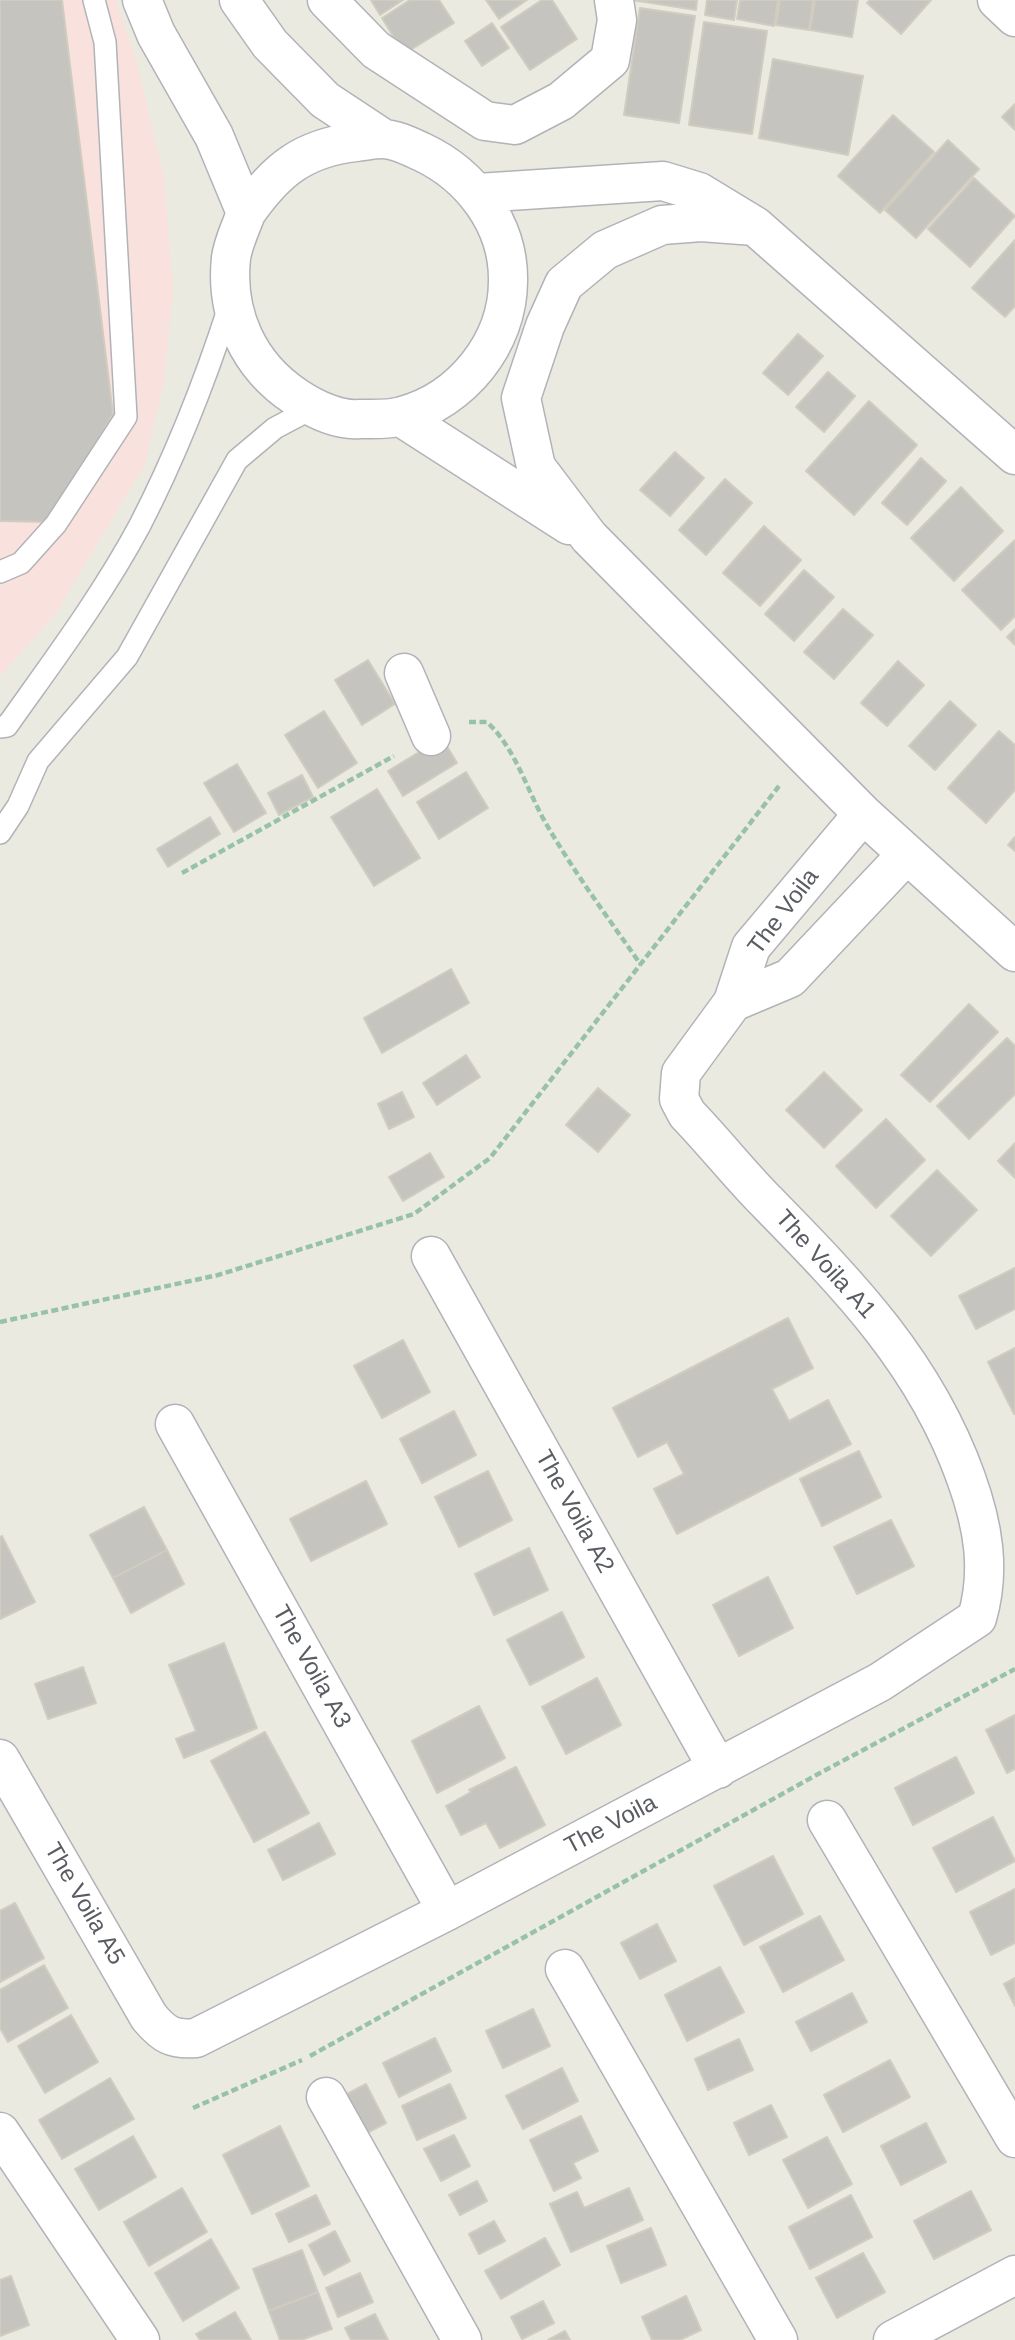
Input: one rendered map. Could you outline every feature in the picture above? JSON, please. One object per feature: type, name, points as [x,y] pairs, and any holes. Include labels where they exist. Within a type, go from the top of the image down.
[{"type":"street","points":[[142,0],[156,34],[214,136],[246,213]]},
{"type":"street","points":[[239,0],[270,44],[325,100],[384,139],[409,146],[447,164],[478,193],[500,234],[509,280],[500,327],[478,368],[457,389],[432,405],[401,417],[355,420],[313,408],[273,382],[245,345],[231,302],[231,256],[246,213],[267,184],[294,161],[327,145],[384,139]]},
{"type":"street","points":[[327,0],[376,50],[485,121],[515,125],[561,101],[610,60],[617,20],[614,0]]},
{"type":"street","points":[[478,193],[663,181],[699,192],[755,226],[1015,455]]},
{"type":"street","points":[[755,226],[701,222],[662,225],[605,250],[564,284],[545,326],[521,398],[536,467],[589,537],[863,814],[1015,952]]},
{"type":"street","points":[[401,417],[589,537]]},
{"type":"street","points":[[404,673],[431,736]]},
{"type":"street","name":"The Voila","points":[[733,1002],[751,947],[863,814]]},
{"type":"street","name":"The Voila","points":[[733,1002],[789,978],[907,854]]},
{"type":"street","name":"The Voila A1","points":[[733,1002],[681,1073],[679,1099],[687,1114],[760,1195],[811,1245],[901,1351],[926,1389],[953,1443],[975,1503],[985,1554]]},
{"type":"street","name":"The Voila A2","points":[[431,1256],[718,1769]]},
{"type":"street","name":"The Voila A3","points":[[175,1424],[447,1911]]},
{"type":"street","name":"The Voila","points":[[176,2040],[196,2038],[447,1911],[880,1682],[977,1618],[985,1592],[985,1554]]},
{"type":"street","name":"The Voila A5","points":[[0,1759],[149,2017],[162,2033],[176,2040]]},
{"type":"street","points":[[827,1820],[1015,2138]]},
{"type":"street","points":[[565,1969],[778,2340]]},
{"type":"street","points":[[326,2097],[461,2340]]},
{"type":"street","points":[[0,2132],[126,2336]]},
{"type":"street","points":[[893,2340],[1015,2275]]},
{"type":"lane","points":[[0,572],[21,563],[56,524],[126,416],[105,43],[94,0]]},
{"type":"lane","points":[[0,727],[7,726],[76,630],[139,525],[203,386],[231,302]]},
{"type":"lane","points":[[0,833],[18,806],[38,761],[127,657],[237,460],[275,428],[313,408]]},
{"type":"path","points":[[182,873],[431,736],[472,721],[487,722],[499,733],[567,860],[641,965]]},
{"type":"path","points":[[0,1322],[218,1275],[414,1214],[489,1158],[804,754]]},
{"type":"path","points":[[193,2108],[309,2057],[820,1773],[1015,1669]]},
{"type":"shaded area","points":[[0,0],[116,0],[136,59],[164,176],[173,291],[164,382],[145,464],[54,616],[0,676]]},
{"type":"building","points":[[0,0],[62,0],[113,414],[50,522],[0,521]]},
{"type":"building","points":[[371,0],[403,0],[380,15]]},
{"type":"building","points":[[410,0],[439,0],[454,23],[404,54],[382,18]]},
{"type":"building","points":[[486,0],[527,0],[499,19]]},
{"type":"building","points":[[542,0],[552,0],[577,39],[530,70],[501,27]]},
{"type":"building","points":[[632,0],[697,0],[696,10]]},
{"type":"building","points":[[707,0],[737,0],[734,20],[705,15]]},
{"type":"building","points":[[740,0],[778,0],[774,26],[737,19]]},
{"type":"building","points":[[780,0],[813,0],[809,30],[776,25]]},
{"type":"building","points":[[815,0],[858,0],[852,37],[810,30]]},
{"type":"building","points":[[870,0],[931,0],[901,34],[867,3]]},
{"type":"building","points":[[640,8],[695,16],[679,123],[624,115]]},
{"type":"building","points":[[704,22],[767,31],[752,134],[689,125]]},
{"type":"building","points":[[492,23],[509,48],[482,66],[465,41]]},
{"type":"building","points":[[773,59],[863,76],[848,155],[759,138]]},
{"type":"building","points":[[1015,104],[1015,130],[1002,117]]},
{"type":"building","points":[[893,115],[934,152],[880,213],[838,176]]},
{"type":"building","points":[[948,140],[979,169],[916,238],[885,210]]},
{"type":"building","points":[[974,178],[1015,216],[970,267],[928,229]]},
{"type":"building","points":[[1015,240],[1015,306],[1005,317],[972,288]]},
{"type":"building","points":[[798,334],[823,356],[788,395],[763,373]]},
{"type":"building","points":[[828,372],[855,396],[824,432],[796,407]]},
{"type":"building","points":[[869,401],[917,445],[854,515],[806,471]]},
{"type":"building","points":[[675,452],[704,478],[670,516],[640,490]]},
{"type":"building","points":[[921,458],[946,481],[907,525],[882,503]]},
{"type":"building","points":[[725,479],[752,503],[706,555],[679,530]]},
{"type":"building","points":[[961,487],[1003,531],[954,581],[911,538]]},
{"type":"building","points":[[764,526],[801,560],[760,606],[723,573]]},
{"type":"building","points":[[1015,540],[1015,616],[1001,630],[962,590]]},
{"type":"building","points":[[804,570],[834,597],[794,641],[765,614]]},
{"type":"building","points":[[843,609],[873,635],[834,679],[804,652]]},
{"type":"building","points":[[1015,629],[1015,645],[1007,637]]},
{"type":"building","points":[[368,660],[395,704],[362,725],[335,680]]},
{"type":"building","points":[[898,661],[924,685],[887,726],[861,703]]},
{"type":"building","points":[[950,701],[976,725],[935,770],[909,746]]},
{"type":"building","points":[[324,711],[357,763],[318,788],[285,735]]},
{"type":"building","points":[[999,731],[1015,745],[1015,790],[986,823],[948,788]]},
{"type":"building","points":[[442,738],[457,763],[403,796],[388,771]]},
{"type":"building","points":[[237,764],[266,813],[234,832],[204,783]]},
{"type":"building","points":[[466,772],[488,808],[439,839],[417,802]]},
{"type":"building","points":[[302,775],[313,797],[279,815],[268,793]]},
{"type":"building","points":[[377,789],[420,858],[374,886],[331,817]]},
{"type":"building","points":[[210,817],[220,834],[168,867],[157,849]]},
{"type":"building","points":[[1015,837],[1015,851],[1008,845]]},
{"type":"building","points":[[451,969],[469,1003],[382,1053],[364,1018]]},
{"type":"building","points":[[969,1004],[998,1032],[930,1102],[901,1075]]},
{"type":"building","points":[[1007,1038],[1015,1046],[1015,1094],[969,1139],[937,1106]]},
{"type":"building","points":[[466,1055],[480,1077],[437,1105],[423,1083]]},
{"type":"building","points":[[824,1072],[862,1110],[824,1148],[786,1110]]},
{"type":"building","points":[[598,1088],[630,1115],[598,1152],[566,1125]]},
{"type":"building","points":[[402,1092],[414,1117],[389,1129],[378,1104]]},
{"type":"building","points":[[886,1119],[925,1160],[876,1208],[836,1166]]},
{"type":"building","points":[[1015,1143],[1015,1178],[998,1161]]},
{"type":"building","points":[[430,1153],[444,1177],[403,1201],[389,1177]]},
{"type":"building","points":[[937,1170],[977,1210],[931,1256],[891,1216]]},
{"type":"building","points":[[1015,1268],[1015,1309],[976,1329],[959,1296]]},
{"type":"building","points":[[788,1318],[813,1368],[772,1389],[789,1421],[828,1400],[851,1444],[677,1534],[654,1489],[684,1474],[667,1442],[638,1457],[613,1408]]},
{"type":"building","points":[[403,1340],[430,1392],[382,1418],[354,1366]]},
{"type":"building","points":[[1015,1348],[1015,1413],[1014,1414],[988,1362]]},
{"type":"building","points":[[454,1411],[476,1455],[422,1483],[400,1439]]},
{"type":"building","points":[[859,1451],[881,1497],[822,1526],[800,1479]]},
{"type":"building","points":[[488,1471],[512,1520],[459,1547],[435,1497]]},
{"type":"building","points":[[366,1481],[387,1524],[311,1561],[290,1519]]},
{"type":"building","points":[[144,1507],[167,1550],[113,1578],[90,1535]]},
{"type":"building","points":[[891,1520],[914,1566],[857,1594],[834,1547]]},
{"type":"building","points":[[2,1536],[35,1602],[0,1619],[0,1537]]},
{"type":"building","points":[[529,1548],[548,1590],[494,1615],[475,1574]]},
{"type":"building","points":[[167,1550],[184,1584],[131,1613],[113,1578]]},
{"type":"building","points":[[768,1577],[793,1628],[739,1656],[713,1605]]},
{"type":"building","points":[[562,1612],[584,1657],[530,1685],[507,1640]]},
{"type":"building","points":[[224,1643],[257,1728],[184,1758],[176,1739],[196,1731],[169,1665]]},
{"type":"building","points":[[83,1667],[96,1703],[48,1719],[35,1684]]},
{"type":"building","points":[[597,1678],[621,1725],[566,1754],[542,1707]]},
{"type":"building","points":[[479,1706],[505,1758],[437,1793],[412,1741]]},
{"type":"building","points":[[1015,1715],[1015,1769],[1007,1773],[986,1730]]},
{"type":"building","points":[[265,1732],[309,1813],[254,1842],[211,1761]]},
{"type":"building","points":[[956,1757],[974,1793],[913,1825],[895,1788]]},
{"type":"building","points":[[516,1767],[545,1825],[500,1848],[486,1823],[461,1835],[446,1806],[471,1792],[469,1790]]},
{"type":"building","points":[[993,1817],[1015,1861],[956,1892],[933,1848]]},
{"type":"building","points":[[319,1823],[335,1854],[283,1880],[268,1850]]},
{"type":"building","points":[[773,1856],[803,1914],[744,1945],[714,1886]]},
{"type":"building","points":[[1015,1889],[1015,1943],[991,1955],[970,1912]]},
{"type":"building","points":[[15,1903],[44,1958],[0,1982],[0,1911]]},
{"type":"building","points":[[820,1916],[844,1960],[783,1992],[760,1947]]},
{"type":"building","points":[[657,1924],[676,1961],[640,1979],[621,1943]]},
{"type":"building","points":[[44,1965],[68,2008],[8,2042],[0,2028],[0,1990]]},
{"type":"building","points":[[720,1967],[744,2012],[687,2041],[665,1995]]},
{"type":"building","points":[[1015,1978],[1015,2006],[1004,1984]]},
{"type":"building","points":[[852,1993],[867,2022],[811,2051],[796,2022]]},
{"type":"building","points":[[533,2009],[550,2046],[503,2068],[486,2031]]},
{"type":"building","points":[[71,2015],[98,2062],[45,2093],[18,2046]]},
{"type":"building","points":[[435,2038],[451,2071],[399,2097],[383,2063]]},
{"type":"building","points":[[739,2039],[753,2070],[708,2090],[695,2059]]},
{"type":"building","points":[[890,2060],[910,2097],[843,2132],[824,2095]]},
{"type":"building","points":[[562,2068],[578,2101],[523,2129],[506,2096]]},
{"type":"building","points":[[110,2078],[134,2119],[62,2159],[39,2120]]},
{"type":"building","points":[[366,2084],[386,2123],[365,2134],[345,2095]]},
{"type":"building","points":[[450,2084],[466,2118],[417,2140],[402,2106]]},
{"type":"building","points":[[771,2105],[787,2137],[749,2155],[734,2123]]},
{"type":"building","points":[[581,2116],[598,2151],[573,2163],[581,2178],[554,2191],[530,2140]]},
{"type":"building","points":[[926,2123],[946,2162],[901,2185],[881,2146]]},
{"type":"building","points":[[280,2126],[309,2186],[252,2214],[223,2155]]},
{"type":"building","points":[[454,2135],[470,2166],[441,2181],[424,2149]]},
{"type":"building","points":[[133,2136],[156,2177],[99,2210],[75,2169]]},
{"type":"building","points":[[827,2137],[852,2184],[808,2208],[783,2160]]},
{"type":"building","points":[[477,2181],[487,2201],[460,2215],[449,2195]]},
{"type":"building","points":[[182,2188],[207,2232],[149,2266],[124,2222]]},
{"type":"building","points":[[629,2188],[643,2220],[571,2252],[550,2204],[577,2192],[584,2208]]},
{"type":"building","points":[[971,2191],[991,2230],[934,2259],[914,2221]]},
{"type":"building","points":[[316,2195],[330,2224],[289,2242],[276,2214]]},
{"type":"building","points":[[851,2195],[872,2237],[810,2269],[789,2227]]},
{"type":"building","points":[[494,2221],[505,2241],[479,2254],[469,2234]]},
{"type":"building","points":[[651,2228],[666,2265],[621,2283],[607,2246]]},
{"type":"building","points":[[335,2231],[350,2261],[324,2275],[309,2245]]},
{"type":"building","points":[[545,2238],[560,2265],[501,2299],[485,2271]]},
{"type":"building","points":[[211,2239],[239,2288],[183,2321],[155,2273]]},
{"type":"building","points":[[302,2250],[318,2292],[269,2311],[253,2269]]},
{"type":"building","points":[[863,2253],[885,2292],[837,2318],[816,2278]]},
{"type":"building","points":[[360,2273],[373,2302],[338,2317],[326,2288]]},
{"type":"building","points":[[11,2276],[29,2325],[0,2336],[0,2280]]},
{"type":"building","points":[[318,2292],[332,2329],[301,2340],[280,2340],[269,2311]]},
{"type":"building","points":[[686,2296],[701,2330],[680,2340],[652,2340],[642,2317]]},
{"type":"building","points":[[543,2301],[554,2323],[522,2339],[511,2317]]},
{"type":"building","points":[[235,2312],[251,2340],[200,2340],[196,2334]]},
{"type":"building","points":[[375,2314],[388,2340],[351,2340],[345,2328]]},
{"type":"building","points":[[565,2331],[570,2340],[548,2340]]}]
